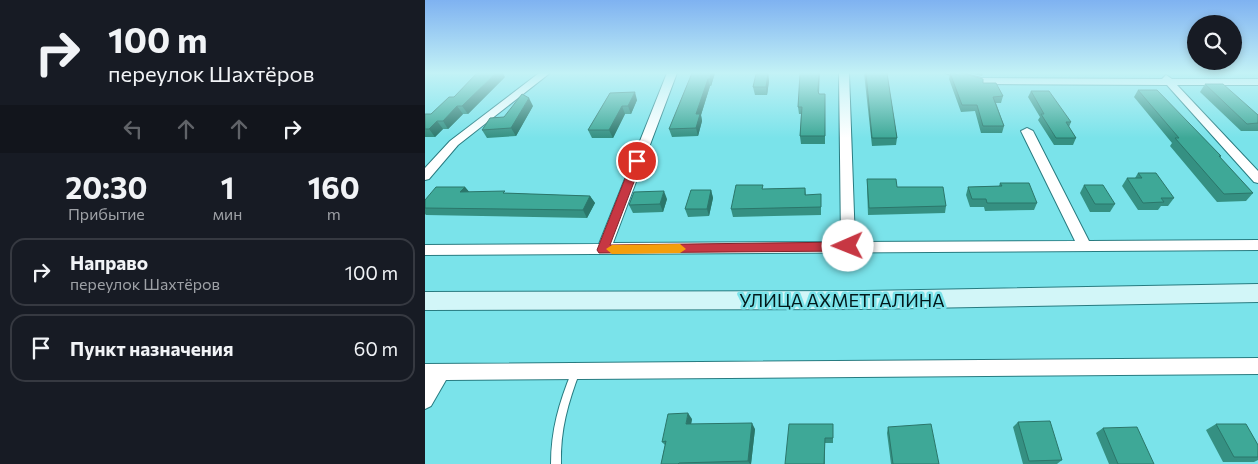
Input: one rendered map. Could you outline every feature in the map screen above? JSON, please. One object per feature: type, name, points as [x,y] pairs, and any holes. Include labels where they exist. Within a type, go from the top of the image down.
[{"type":"main road","name":"УЛИЦА АХМЕТГАЛИНА","points":[[425,301],[865,300],[1258,293]]},
{"type":"street","points":[[425,176],[454,143],[517,95]]},
{"type":"street","points":[[603,250],[664,95]]},
{"type":"street","points":[[845,95],[848,246]]},
{"type":"street","points":[[1182,95],[1258,179]]},
{"type":"street","points":[[1027,131],[1085,246]]},
{"type":"street","points":[[425,250],[1258,245]]},
{"type":"street","points":[[425,400],[433,372],[1258,366]]},
{"type":"lane","points":[[556,464],[555,438],[563,404],[576,371]]},
{"type":"building","points":[[456,95],[474,95],[462,106],[457,106],[443,121],[437,121],[429,129],[425,129],[425,114],[431,114],[449,97],[454,97]]},
{"type":"building","points":[[521,95],[529,98],[511,128],[482,130],[490,118],[504,117]]},
{"type":"building","points":[[609,95],[634,95],[628,106],[622,106],[609,130],[588,130]]},
{"type":"building","points":[[683,95],[703,95],[696,114],[700,114],[696,128],[669,129]]},
{"type":"building","points":[[799,95],[825,95],[825,136],[800,136],[802,107],[798,107]]},
{"type":"building","points":[[868,95],[890,95],[897,138],[872,138]]},
{"type":"building","points":[[958,95],[1002,95],[1003,96],[993,97],[1004,126],[983,126],[977,105],[962,105]]},
{"type":"building","points":[[1033,95],[1052,95],[1071,122],[1066,122],[1076,138],[1056,138],[1041,114],[1044,114]]},
{"type":"building","points":[[1142,95],[1162,95],[1221,156],[1219,156],[1253,193],[1224,194],[1175,138],[1179,138]]},
{"type":"building","points":[[1216,95],[1235,95],[1258,115],[1258,123],[1247,124]]},
{"type":"building","points":[[1138,173],[1156,173],[1174,198],[1161,198],[1164,202],[1143,203],[1127,178],[1142,178]]},
{"type":"building","points":[[867,179],[896,179],[897,187],[943,187],[946,206],[869,208]]},
{"type":"building","points":[[1000,183],[1029,183],[1037,203],[987,203],[986,199],[972,199],[968,187],[1002,186]]},
{"type":"building","points":[[736,185],[763,185],[762,189],[805,188],[805,195],[821,194],[821,207],[731,209]]},
{"type":"building","points":[[1084,185],[1103,185],[1115,204],[1095,204]]},
{"type":"building","points":[[436,187],[465,187],[460,192],[505,191],[503,193],[590,196],[583,210],[425,208],[425,200]]},
{"type":"building","points":[[691,190],[711,190],[707,209],[685,209]]},
{"type":"building","points":[[664,191],[660,204],[629,205],[634,192]]},
{"type":"building","points":[[688,413],[686,424],[752,423],[748,461],[661,464],[666,441],[662,442],[668,414]]},
{"type":"building","points":[[1050,421],[1062,460],[1029,461],[1018,422]]},
{"type":"building","points":[[789,424],[833,424],[833,438],[825,438],[824,464],[785,464]]},
{"type":"building","points":[[931,424],[939,464],[893,464],[888,427]]},
{"type":"building","points":[[1216,424],[1246,424],[1258,445],[1258,457],[1234,457]]},
{"type":"building","points":[[1137,427],[1154,464],[1118,464],[1103,428]]},
{"type":"slow traffic","points":[[612,249],[680,249]]},
{"type":"route","points":[[637,161],[603,250],[848,246]]}]
